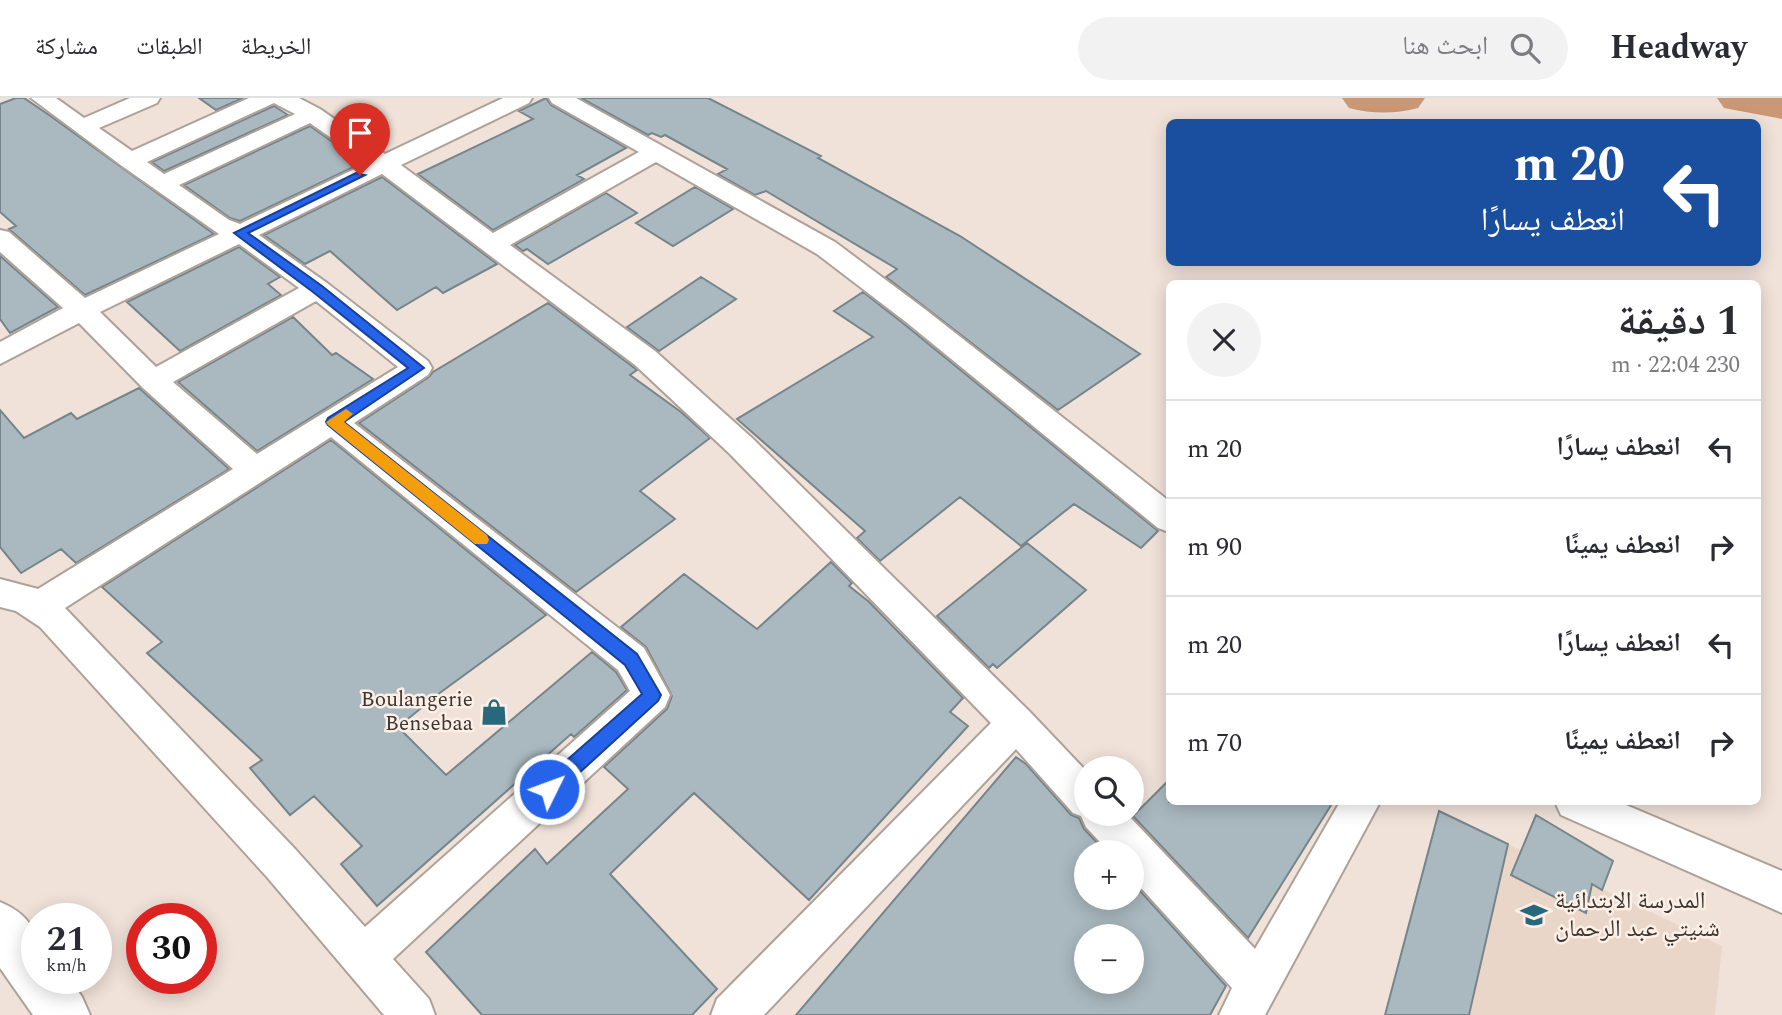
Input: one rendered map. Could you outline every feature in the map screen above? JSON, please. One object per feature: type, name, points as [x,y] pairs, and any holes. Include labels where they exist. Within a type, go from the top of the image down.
[{"type":"main road","points":[[0,927],[21,956]]},
{"type":"main road","points":[[49,994],[64,1015]]},
{"type":"street","points":[[40,606],[418,368],[318,289],[240,233],[220,225],[42,98]]},
{"type":"street","points":[[84,126],[149,98]]},
{"type":"street","points":[[130,161],[267,98]]},
{"type":"street","points":[[282,98],[312,114],[384,164],[645,358],[741,446],[1016,723],[1074,786]]},
{"type":"street","points":[[0,354],[82,310],[521,98]]},
{"type":"street","points":[[560,98],[826,248],[916,316],[1166,517]]},
{"type":"street","points":[[163,183],[312,114]]},
{"type":"street","points":[[492,244],[656,152]]},
{"type":"street","points":[[3,245],[82,310],[153,381],[256,471]]},
{"type":"street","points":[[153,381],[318,289]]},
{"type":"street","points":[[333,422],[631,659],[652,695],[363,957]]},
{"type":"street","points":[[0,593],[25,597],[40,606],[281,863],[413,1015]]},
{"type":"street","points":[[733,1015],[1016,723]]},
{"type":"street","points":[[1110,826],[1249,1000],[1360,805]]},
{"type":"street","points":[[1582,805],[1782,892]]},
{"type":"shaded area","name":"المدرسة الابتدائية شنيتي عبد الرحمان","points":[[1439,811],[1722,946],[1715,1015],[1385,1015]]},
{"type":"building","points":[[24,98],[49,115],[214,234],[85,295],[9,229],[16,226],[0,212],[0,104]]},
{"type":"building","points":[[199,98],[243,98],[216,110]]},
{"type":"building","points":[[546,98],[551,105],[626,148],[577,175],[584,179],[493,230],[418,174],[533,119],[519,111]]},
{"type":"building","points":[[581,98],[708,98],[821,156],[818,158],[960,236],[1140,354],[1058,410],[886,277],[897,269],[766,191],[755,195],[718,174],[727,169],[665,135],[648,135]]},
{"type":"building","points":[[274,106],[288,115],[164,171],[152,162]]},
{"type":"building","points":[[310,126],[362,163],[240,221],[230,218],[184,185]]},
{"type":"building","points":[[382,177],[497,264],[443,293],[436,287],[397,310],[330,251],[305,264],[264,235]]},
{"type":"building","points":[[695,187],[733,209],[673,246],[636,223]]},
{"type":"building","points":[[606,193],[637,213],[548,264],[527,249],[523,251],[515,245]]},
{"type":"building","points":[[239,247],[280,277],[268,284],[281,295],[180,351],[127,302]]},
{"type":"building","points":[[0,256],[58,307],[10,333],[0,319]]},
{"type":"building","points":[[701,277],[736,299],[659,351],[627,327]]},
{"type":"building","points":[[863,292],[1158,531],[1141,548],[1074,504],[1021,546],[960,497],[880,561],[857,538],[865,531],[737,419],[873,337],[834,311]]},
{"type":"building","points":[[548,303],[637,370],[630,375],[681,412],[710,438],[640,491],[675,519],[576,592],[359,423],[433,372]]},
{"type":"building","points":[[293,317],[332,355],[336,353],[373,379],[257,451],[178,382]]},
{"type":"building","points":[[139,388],[229,469],[76,563],[61,549],[21,573],[0,547],[0,410],[24,438],[71,413],[77,419]]},
{"type":"building","points":[[331,440],[546,615],[398,727],[446,775],[592,652],[616,672],[627,690],[574,737],[571,734],[377,906],[341,864],[362,846],[314,796],[290,815],[250,768],[262,760],[147,653],[162,642],[102,587]]},
{"type":"building","points":[[1027,543],[1086,590],[997,668],[993,664],[989,668],[937,616]]},
{"type":"building","points":[[831,562],[852,583],[849,586],[868,601],[963,698],[950,712],[968,726],[809,900],[694,793],[610,874],[717,989],[692,1015],[482,1015],[426,952],[535,849],[547,864],[628,789],[604,767],[667,709],[672,696],[646,647],[621,627],[684,574],[757,629]]},
{"type":"building","points":[[1016,757],[1026,764],[1074,816],[1074,826],[1083,826],[1095,840],[1074,840],[1074,910],[1144,910],[1144,895],[1226,986],[1210,1015],[796,1015]]},
{"type":"building","points":[[1166,783],[1166,805],[1331,805],[1248,938],[1142,826],[1144,805]]},
{"type":"building","points":[[1439,811],[1508,844],[1469,1015],[1385,1015]]},
{"type":"building","points":[[1536,815],[1613,861],[1602,890],[1592,884],[1586,913],[1511,875]]},
{"type":"waterway","points":[[1365,98],[1402,98]]},
{"type":"waterway","points":[[1740,98],[1782,105]]},
{"type":"slow traffic","points":[[346,414],[333,422],[481,540]]},
{"type":"place","name":"Boulangerie Bensebaa","points":[[494,712]]},
{"type":"place","name":"المدرسة الابتدائية شنيتي عبد الرحمان","points":[[1534,915]]},
{"type":"route","points":[[360,175],[240,233],[318,289],[418,368],[333,422],[631,659],[652,695],[549,789]]}]
